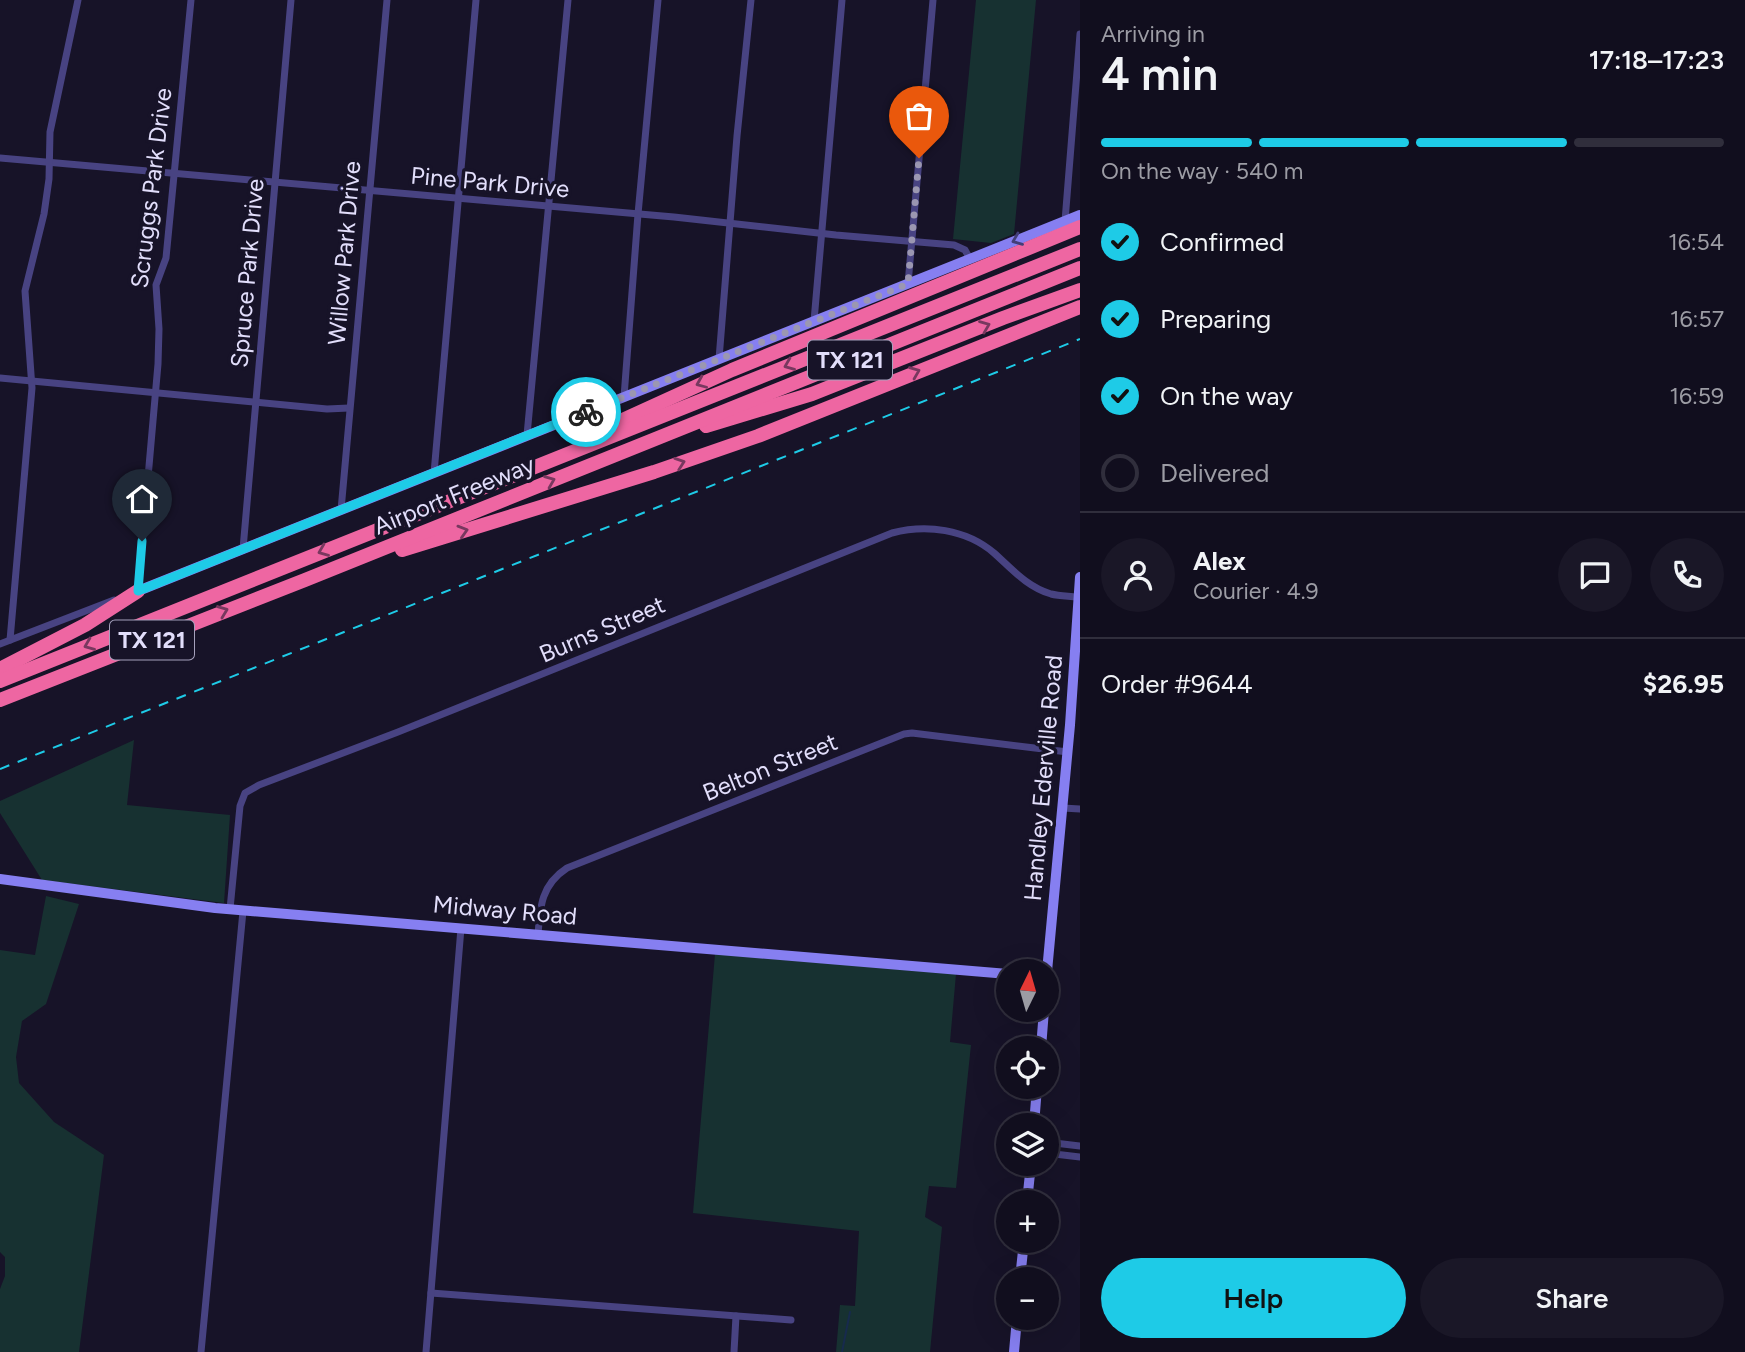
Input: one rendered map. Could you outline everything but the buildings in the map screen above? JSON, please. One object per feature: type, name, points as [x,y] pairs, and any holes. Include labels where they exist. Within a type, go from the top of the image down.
[{"type":"highway","points":[[537,466],[570,445],[634,414],[1080,227]]},
{"type":"highway","name":"Airport Freeway","points":[[0,681],[1080,249]]},
{"type":"highway","name":"Airport Freeway","points":[[0,700],[1080,268]]},
{"type":"highway","points":[[620,452],[812,394],[1080,290]]},
{"type":"highway","points":[[305,580],[330,576],[409,547],[654,472],[758,436],[1080,307]]},
{"type":"highway","points":[[0,669],[85,625],[138,591]]},
{"type":"main road","name":"Airport Freeway","points":[[138,591],[1080,215]]},
{"type":"main road","name":"Handley Ederville Road","points":[[1049,959],[1068,752],[1080,577]]},
{"type":"main road","name":"Midway Road","points":[[0,879],[171,904],[243,911],[996,973]]},
{"type":"main road","points":[[1014,1352],[1016,1330]]},
{"type":"street","points":[[10,640],[31,381],[24,291],[44,214],[49,179],[50,132],[78,0]]},
{"type":"street","name":"Scruggs Park Drive","points":[[138,591],[159,329],[156,285],[166,258],[191,0]]},
{"type":"street","name":"Spruce Park Drive","points":[[243,549],[290,0]]},
{"type":"street","name":"Willow Park Drive","points":[[341,510],[387,0]]},
{"type":"street","points":[[434,472],[476,0]]},
{"type":"street","points":[[527,435],[568,0]]},
{"type":"street","points":[[624,397],[658,0]]},
{"type":"street","points":[[719,359],[729,223],[751,0]]},
{"type":"street","points":[[814,321],[842,0]]},
{"type":"street","points":[[908,284],[933,0]]},
{"type":"street","points":[[1065,221],[1080,34]]},
{"type":"street","name":"Pine Park Drive","points":[[0,158],[638,214],[911,241],[959,246],[970,259]]},
{"type":"street","points":[[0,378],[254,402],[349,408]]},
{"type":"street","name":"Burns Street","points":[[230,909],[241,799],[245,793],[259,785],[398,732],[892,533],[930,528],[963,536],[992,551],[1021,579],[1035,587],[1051,594],[1079,597]]},
{"type":"street","points":[[0,644],[138,591]]},
{"type":"street","name":"Belton Street","points":[[538,935],[541,905],[547,887],[567,868],[904,734],[1068,752]]},
{"type":"street","points":[[1063,808],[1080,810]]},
{"type":"street","points":[[201,1352],[243,911]]},
{"type":"street","points":[[426,1352],[461,928]]},
{"type":"street","points":[[1059,1144],[1077,1146],[1077,1156],[1059,1154]]},
{"type":"street","points":[[431,1293],[791,1320]]},
{"type":"street","points":[[734,1352],[736,1316]]},
{"type":"green space","points":[[976,0],[1036,0],[1014,234],[991,243],[953,239]]},
{"type":"green space","points":[[134,740],[127,805],[230,815],[224,903],[42,880],[0,813],[0,801]]},
{"type":"green space","points":[[46,896],[79,904],[46,1004],[22,1021],[16,1057],[19,1083],[54,1122],[104,1155],[79,1352],[0,1352],[0,1289],[5,1276],[5,1257],[0,1252],[0,950],[35,955]]},
{"type":"green space","points":[[715,954],[956,974],[950,1042],[971,1045],[956,1188],[929,1186],[925,1217],[942,1227],[930,1352],[836,1352],[840,1305],[855,1306],[859,1231],[693,1213]]},
{"type":"waterway","points":[[842,1352],[850,1312]]},
{"type":"railway","points":[[0,769],[1080,339]]},
{"type":"way so far","points":[[586,412],[908,284],[919,158]]},
{"type":"route","points":[[142,541],[138,591],[586,412]]}]
